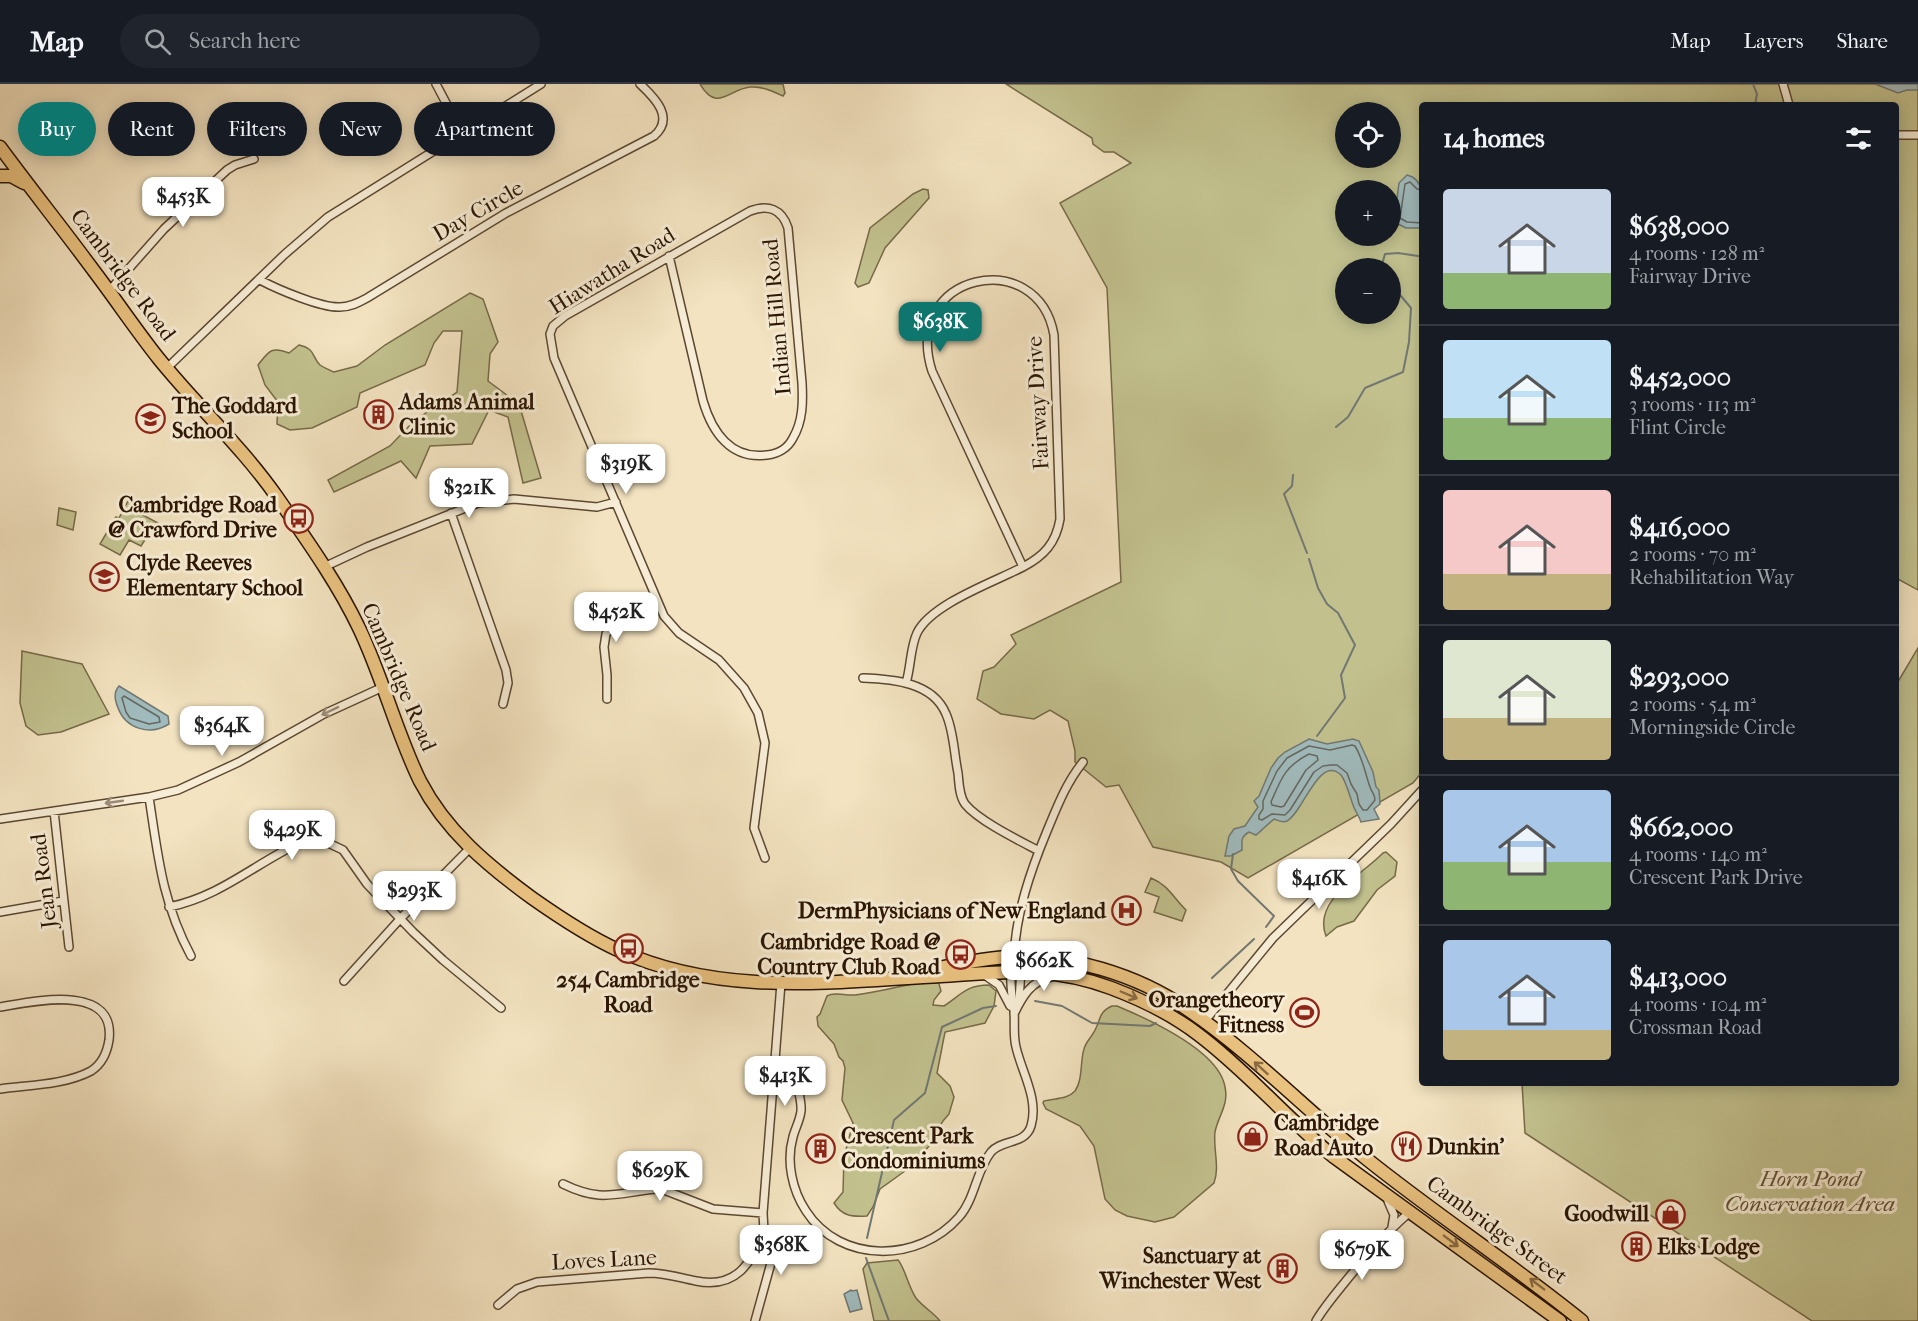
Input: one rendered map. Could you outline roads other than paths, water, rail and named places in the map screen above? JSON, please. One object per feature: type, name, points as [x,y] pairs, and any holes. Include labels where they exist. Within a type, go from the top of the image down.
[{"type":"highway","name":"Cambridge Road","points":[[0,147],[167,368],[259,472],[324,567],[355,619],[369,648],[399,731],[420,780],[443,818],[470,848],[503,876],[554,913],[624,953],[665,968],[709,978],[738,982],[781,983],[1016,970],[1077,978],[1121,992],[1173,1017],[1212,1045],[1314,1141],[1367,1183]]},
{"type":"highway","points":[[0,176],[11,176],[28,185]]},
{"type":"highway","name":"Cambridge Road","points":[[907,977],[982,960],[1014,957],[1056,960],[1112,972],[1164,995],[1204,1022],[1240,1049],[1385,1174]]},
{"type":"highway","points":[[1014,957],[1016,970]]},
{"type":"highway","points":[[1270,1101],[1282,1087]]},
{"type":"highway","name":"Cambridge Street","points":[[1385,1174],[1490,1250],[1582,1321]]},
{"type":"highway","name":"Cambridge Street","points":[[1367,1183],[1560,1321]]},
{"type":"highway","points":[[1481,1264],[1490,1250]]},
{"type":"street","points":[[436,84],[446,102]]},
{"type":"street","points":[[512,102],[541,84]]},
{"type":"street","name":"Day Circle","points":[[260,280],[275,288],[333,307],[349,306],[367,298],[506,213],[654,136],[661,130],[664,117],[658,103],[640,84]]},
{"type":"street","points":[[1783,84],[1788,102]]},
{"type":"street","points":[[1899,135],[1918,135]]},
{"type":"street","points":[[167,368],[328,217],[425,156]]},
{"type":"street","points":[[109,291],[164,229],[229,169],[254,159]]},
{"type":"street","name":"Hiawatha Road","points":[[765,858],[754,828],[764,754],[764,734],[758,713],[748,694],[715,656],[673,628],[664,616],[554,358],[550,334],[553,326],[566,316],[750,211],[763,207],[775,210]]},
{"type":"street","name":"Indian Hill Road","points":[[669,256],[703,401],[711,424],[726,444],[738,452],[757,456],[779,452],[789,444],[796,432],[801,415],[803,393],[788,228],[782,216],[775,210]]},
{"type":"street","name":"Fairway Drive","points":[[906,683],[915,638],[927,619],[940,608],[1023,567],[1038,559],[1055,536],[1060,519],[1054,335],[1046,310],[1029,292],[1018,286],[1002,281],[978,281],[958,288],[938,306],[928,330],[927,356],[1023,567]]},
{"type":"street","points":[[324,567],[367,547],[478,503],[502,500],[595,507],[616,502]]},
{"type":"street","points":[[451,513],[507,670],[503,704]]},
{"type":"street","points":[[607,699],[604,647],[606,634],[617,623],[658,603]]},
{"type":"street","points":[[863,678],[890,679],[931,694],[946,712],[962,795],[966,804],[976,814],[1039,851]]},
{"type":"street","points":[[0,819],[149,797],[178,790],[239,762],[324,714],[383,687]]},
{"type":"street","points":[[1014,957],[1022,902],[1039,851],[1064,791],[1083,762]]},
{"type":"street","points":[[1204,1022],[1273,938],[1391,824],[1419,793]]},
{"type":"street","points":[[149,797],[162,881],[169,907],[191,956]]},
{"type":"street","name":"Jean Road","points":[[54,811],[69,947]]},
{"type":"street","points":[[169,907],[205,897],[295,845],[316,840],[333,843],[343,850],[367,884],[400,919],[443,960],[501,1008]]},
{"type":"street","points":[[344,981],[400,919],[470,848]]},
{"type":"street","points":[[0,912],[63,901]]},
{"type":"street","points":[[1016,970],[1019,1003]]},
{"type":"street","points":[[795,1075],[801,1111],[792,1141],[790,1165],[794,1184],[805,1211],[829,1236],[853,1248],[882,1251],[914,1246],[938,1234],[956,1221],[967,1204],[991,1152],[1002,1144],[1023,1138],[1030,1129],[1032,1100],[1016,1048],[1010,989],[1016,970]]},
{"type":"street","points":[[974,973],[985,975],[996,982],[1014,1014]]},
{"type":"street","points":[[1014,1014],[1027,991],[1043,978],[1077,978]]},
{"type":"street","points":[[755,1321],[771,1263],[771,1248],[764,1231],[763,1213],[781,983]]},
{"type":"street","points":[[0,1007],[61,998],[76,1000],[89,1004],[103,1015],[108,1025],[109,1037],[105,1055],[100,1064],[84,1074],[57,1081],[0,1089]]},
{"type":"street","points":[[1367,1183],[1391,1205],[1394,1215],[1390,1229]]},
{"type":"street","points":[[563,1184],[580,1193],[600,1196],[664,1190],[713,1209],[763,1213]]},
{"type":"street","points":[[1316,1321],[1390,1229],[1410,1212]]},
{"type":"street","name":"Loves Lane","points":[[498,1305],[516,1289],[543,1282],[649,1273],[666,1274],[702,1282],[726,1281],[744,1268],[755,1252],[764,1231]]},
{"type":"water","points":[[1875,84],[1918,84],[1918,90],[1898,93]]},
{"type":"water","points":[[1407,175],[1419,183],[1419,228],[1401,226],[1401,181]]},
{"type":"water","points":[[119,686],[168,716],[169,724],[162,728],[147,730],[127,721],[115,699]]},
{"type":"water","points":[[1309,739],[1327,744],[1353,739],[1359,741],[1379,790],[1380,804],[1374,809],[1379,819],[1361,822],[1341,775],[1333,771],[1326,772],[1318,778],[1293,816],[1287,821],[1274,819],[1256,835],[1249,832],[1243,838],[1242,850],[1231,856],[1225,856],[1229,836],[1234,829],[1245,826],[1258,807],[1254,801],[1259,796],[1278,758]]},
{"type":"water","points":[[857,1290],[862,1309],[850,1312],[844,1294]]},
{"type":"waterway","points":[[1753,84],[1757,94],[1756,102]]},
{"type":"waterway","points":[[1384,258],[1385,254],[1398,253],[1418,256]]},
{"type":"waterway","points":[[1336,427],[1348,417],[1365,388],[1403,372],[1409,342],[1411,308],[1401,296]]},
{"type":"waterway","points":[[1293,475],[1292,486],[1284,494],[1307,553]]},
{"type":"waterway","points":[[1309,559],[1318,588],[1327,604],[1338,613],[1355,645],[1341,675],[1345,698],[1317,736]]},
{"type":"waterway","points":[[1233,854],[1231,869],[1238,881],[1274,916],[1266,927]]},
{"type":"waterway","points":[[1212,978],[1254,939]]},
{"type":"waterway","points":[[1035,1001],[1062,1006],[1092,1023],[1150,1026],[1156,1023]]},
{"type":"waterway","points":[[867,1238],[894,1120],[925,1093],[942,1027],[983,1008],[996,1006]]},
{"type":"waterway","points":[[866,1258],[889,1321]]},
{"type":"place","name":"Adams Animal Clinic","points":[[378,415]]},
{"type":"place","name":"The Goddard School","points":[[151,419]]},
{"type":"place","name":"Cambridge Road @ Crawford Drive","points":[[298,518]]},
{"type":"place","name":"Clyde Reeves Elementary School","points":[[105,576]]},
{"type":"place","name":"DermPhysicians of New England","points":[[1127,911]]},
{"type":"place","name":"254 Cambridge Road","points":[[628,948]]},
{"type":"place","name":"Cambridge Road @ Country Club Road","points":[[961,955]]},
{"type":"place","name":"Orangetheory Fitness","points":[[1305,1013]]},
{"type":"place","name":"Cambridge Road Auto","points":[[1253,1136]]},
{"type":"place","name":"Dunkin'","points":[[1406,1147]]},
{"type":"place","name":"Crescent Park Condominiums","points":[[820,1149]]},
{"type":"place","name":"Goodwill","points":[[1670,1214]]},
{"type":"place","name":"Elks Lodge","points":[[1636,1247]]},
{"type":"place","name":"Sanctuary at Winchester West","points":[[1282,1269]]},
{"type":"park label","name":"Horn Pond Conservation Area","points":[[1810,1192]]}]
